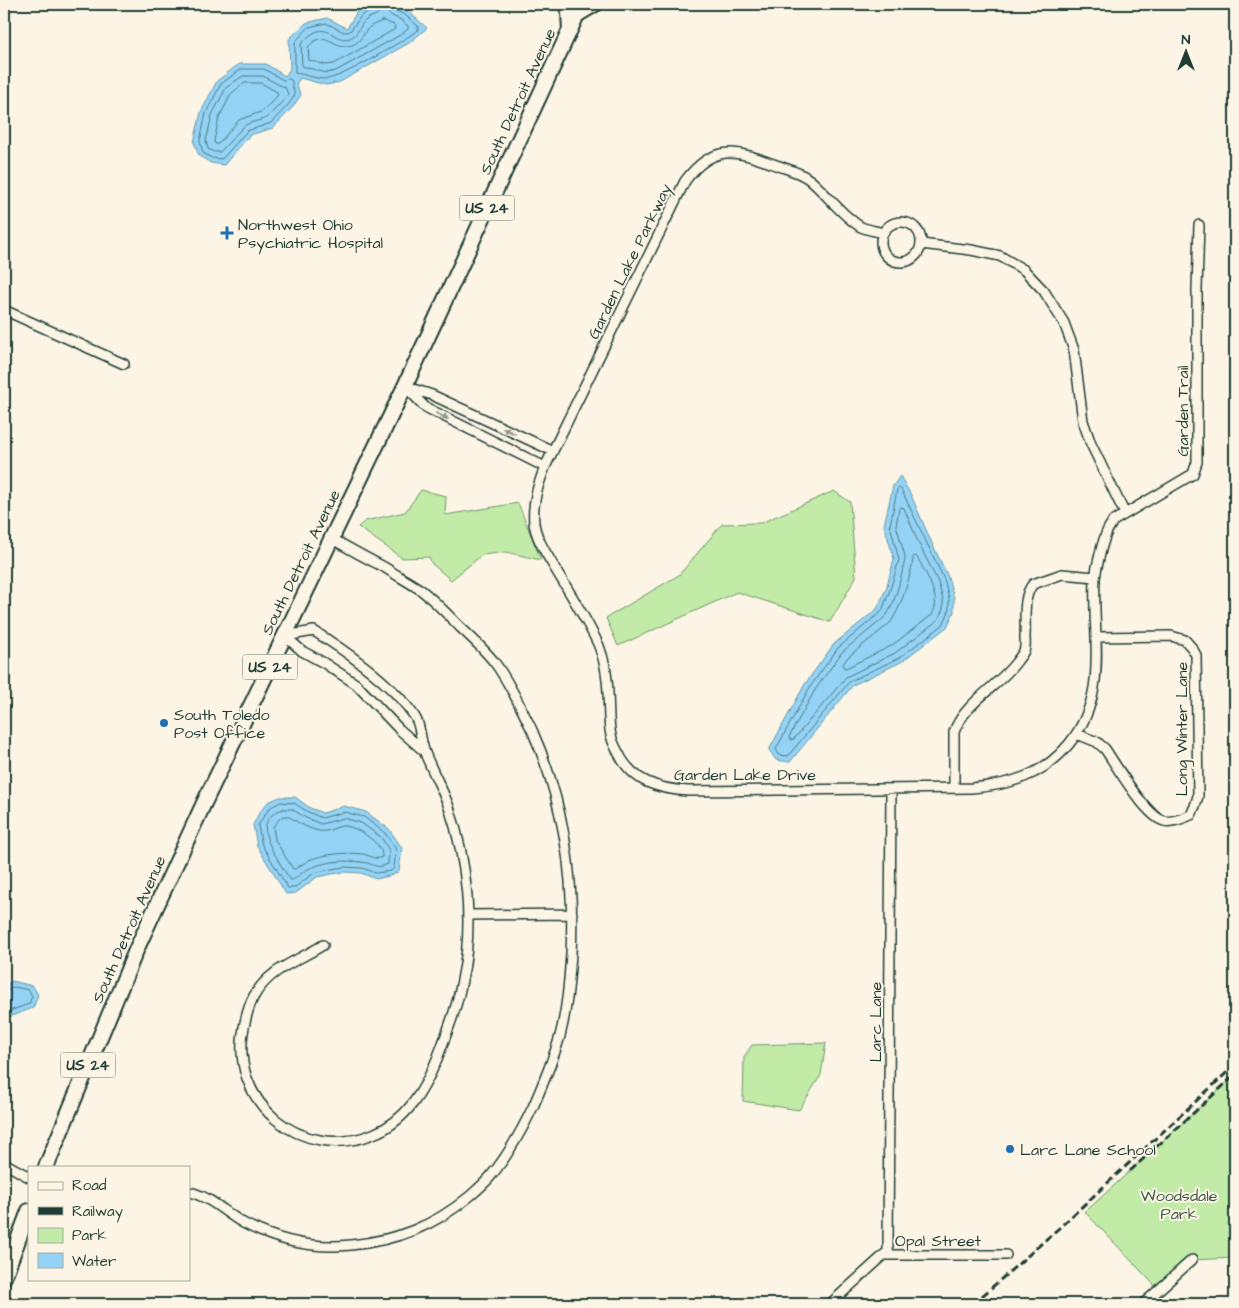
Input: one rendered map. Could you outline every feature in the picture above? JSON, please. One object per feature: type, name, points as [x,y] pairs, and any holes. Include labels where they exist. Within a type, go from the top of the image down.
[{"type":"main road","name":"South Detroit Avenue","points":[[46,1166],[137,948],[204,804],[405,386],[582,4]]},
{"type":"main road","points":[[4,1277],[28,1214]]},
{"type":"street","points":[[566,4],[569,31]]},
{"type":"street","points":[[575,17],[597,4]]},
{"type":"street","name":"Garden Lake Parkway","points":[[546,467],[685,181],[701,162],[718,154],[729,153],[751,156],[797,173],[811,181],[861,227],[883,233]]},
{"type":"street","points":[[896,223],[908,223],[918,231],[921,244],[912,259],[901,262],[895,261],[886,255],[881,238],[886,228],[896,223]]},
{"type":"street","name":"Garden Trail","points":[[1096,637],[1095,577],[1106,534],[1113,521],[1193,474],[1197,462],[1199,225]]},
{"type":"street","points":[[921,244],[971,250],[1000,256],[1024,270],[1044,291],[1064,323],[1074,350],[1083,421],[1091,444],[1125,514]]},
{"type":"street","points":[[4,310],[124,364]]},
{"type":"street","points":[[405,386],[432,395],[553,451]]},
{"type":"street","points":[[405,386],[425,407],[546,467]]},
{"type":"street","name":"Garden Lake Drive","points":[[546,467],[540,479],[534,504],[534,525],[537,534],[599,646],[607,678],[610,732],[620,757],[630,771],[653,785],[670,790],[688,791],[954,788],[993,786],[1026,777],[1053,761],[1064,751],[1077,734],[1090,709],[1094,693],[1096,637]]},
{"type":"street","points":[[190,1192],[198,1194],[259,1231],[308,1245],[368,1243],[399,1236],[431,1223],[457,1207],[483,1186],[505,1158],[520,1133],[540,1092],[557,1044],[564,1014],[569,979],[572,914],[571,883],[565,834],[549,773],[538,744],[508,684],[495,664],[450,616],[420,590],[331,538]]},
{"type":"street","points":[[954,788],[954,732],[957,724],[962,716],[1010,671],[1024,651],[1026,598],[1030,587],[1033,584],[1062,574],[1095,577]]},
{"type":"street","points":[[285,636],[314,632],[341,648],[372,672],[406,704],[417,721],[424,751],[441,786],[454,826],[466,886],[468,915],[463,979],[450,1025],[431,1073],[417,1098],[402,1116],[386,1129],[355,1140],[332,1142],[313,1139],[287,1128],[266,1111],[256,1098],[245,1072],[241,1048],[246,1016],[254,997],[265,982],[281,968],[323,945]]},
{"type":"street","points":[[285,636],[302,651],[356,684],[399,729],[424,751]]},
{"type":"street","name":"Long Winter Lane","points":[[1077,734],[1097,742],[1105,749],[1145,807],[1154,816],[1164,821],[1169,821],[1191,815],[1198,796],[1196,655],[1185,640],[1171,636],[1096,637]]},
{"type":"street","name":"Larc Lane","points":[[884,1255],[888,1251],[890,789]]},
{"type":"street","points":[[468,915],[572,914]]},
{"type":"street","points":[[4,1163],[28,1176]]},
{"type":"street","name":"Opal Street","points":[[830,1304],[884,1255],[1006,1255]]},
{"type":"street","points":[[1144,1304],[1192,1260]]},
{"type":"green space","points":[[421,490],[446,496],[445,515],[518,503],[541,560],[506,552],[482,555],[451,580],[432,564],[429,557],[402,558],[358,527],[365,521],[405,512]]},
{"type":"green space","points":[[834,491],[850,502],[856,577],[830,622],[737,592],[618,646],[606,618],[679,575],[722,524],[761,523]]},
{"type":"green space","points":[[826,1043],[821,1075],[799,1110],[743,1101],[744,1057],[752,1045]]},
{"type":"green space","name":"Woodsdale Park","points":[[1235,1075],[1235,1258],[1192,1260],[1159,1290],[1085,1212]]},
{"type":"water","points":[[377,4],[400,7],[427,28],[409,43],[340,82],[326,85],[300,78],[296,84],[301,95],[292,108],[273,128],[250,135],[224,165],[211,163],[199,156],[194,142],[201,112],[217,81],[239,64],[266,64],[285,76],[290,69],[289,39],[306,23],[327,18],[347,28],[358,10]]},
{"type":"water","points":[[900,476],[911,495],[948,577],[954,598],[954,612],[947,627],[901,662],[853,685],[790,762],[776,760],[769,750],[805,684],[834,644],[877,609],[886,589],[894,559],[884,525],[893,486]]},
{"type":"water","points":[[280,797],[295,797],[310,808],[323,813],[344,806],[366,812],[389,829],[402,848],[399,871],[393,875],[376,879],[361,873],[345,872],[317,877],[296,893],[286,894],[257,846],[253,825],[259,813],[268,802]]},
{"type":"water","points":[[12,981],[33,986],[38,995],[33,1008],[4,1019],[4,987]]},
{"type":"railway","points":[[973,1304],[1059,1228],[1235,1065]]},
{"type":"railway","points":[[1130,1171],[1235,1075]]},
{"type":"place","name":"Northwest Ohio Psychiatric Hospital","points":[[227,233]]},
{"type":"place","name":"South Toledo Post Office","points":[[164,723]]},
{"type":"place","name":"Larc Lane School","points":[[1010,1149]]}]
